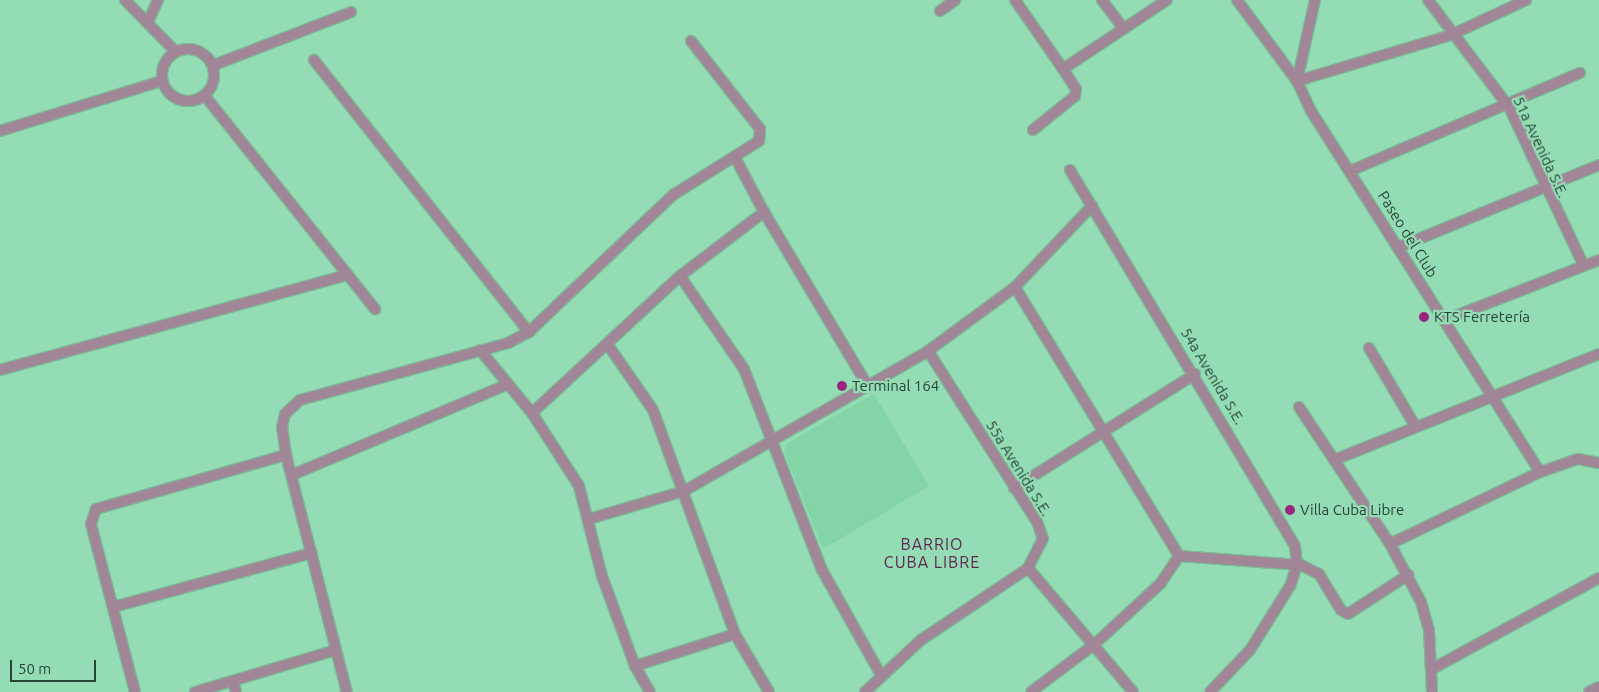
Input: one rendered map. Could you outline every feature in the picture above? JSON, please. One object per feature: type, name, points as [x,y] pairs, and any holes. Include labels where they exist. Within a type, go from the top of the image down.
[{"type":"street","points":[[126,0],[149,20],[175,51]]},
{"type":"street","points":[[149,20],[158,0]]},
{"type":"street","points":[[940,10],[955,0]]},
{"type":"street","points":[[1015,0],[1076,89],[1075,96],[1033,130]]},
{"type":"street","points":[[1102,0],[1123,28]]},
{"type":"street","points":[[1063,69],[1167,0]]},
{"type":"street","name":"Paseo del Club","points":[[1237,0],[1297,81],[1350,171],[1540,472]]},
{"type":"street","points":[[1315,0],[1297,81],[1451,36],[1526,0]]},
{"type":"street","name":"51a Avenida S.E.","points":[[1428,0],[1451,36],[1509,107],[1544,189],[1583,264]]},
{"type":"street","points":[[214,65],[351,12]]},
{"type":"street","points":[[347,692],[286,455],[282,427],[284,414],[300,400],[508,343],[529,332],[673,195],[754,148],[760,129],[691,41]]},
{"type":"street","points":[[198,49],[214,65],[214,82],[205,96],[188,102],[171,96],[162,81],[163,64],[175,51],[198,49]]},
{"type":"street","points":[[314,60],[529,332]]},
{"type":"street","points":[[1350,171],[1509,107],[1580,73]]},
{"type":"street","points":[[0,131],[162,81]]},
{"type":"street","points":[[205,96],[375,309]]},
{"type":"street","points":[[736,159],[764,212],[867,385]]},
{"type":"street","points":[[1399,247],[1599,165]]},
{"type":"street","name":"54a Avenida S.E.","points":[[1070,170],[1195,374],[1279,516],[1295,546],[1297,565]]},
{"type":"street","points":[[589,519],[684,491],[773,443],[867,385],[928,351],[1015,287],[1092,206]]},
{"type":"street","points":[[532,413],[608,345],[680,276],[764,212]]},
{"type":"street","points":[[1445,320],[1583,264],[1599,260]]},
{"type":"street","points":[[0,370],[346,275]]},
{"type":"street","points":[[680,276],[744,369],[822,570],[881,675]]},
{"type":"street","points":[[1015,287],[1179,556]]},
{"type":"street","points":[[608,345],[653,410],[735,634],[769,692]]},
{"type":"street","points":[[1369,348],[1416,427]]},
{"type":"street","points":[[480,350],[532,413],[579,486],[589,519],[602,576],[635,666],[650,692]]},
{"type":"street","name":"55a Avenida S.E.","points":[[928,351],[1014,488],[1042,539],[1028,568]]},
{"type":"street","points":[[1334,460],[1599,354]]},
{"type":"street","points":[[1014,488],[1195,374]]},
{"type":"street","points":[[292,475],[508,384]]},
{"type":"street","points":[[1299,407],[1390,544],[1408,575],[1429,630],[1432,692]]},
{"type":"street","points":[[135,692],[91,524],[96,509],[286,455]]},
{"type":"street","points":[[1390,544],[1540,472],[1578,459],[1599,463]]},
{"type":"street","points":[[113,607],[312,553]]},
{"type":"street","points":[[1179,556],[1297,565],[1319,574],[1340,610],[1348,614],[1408,575]]},
{"type":"street","points":[[1031,692],[1096,643],[1161,583],[1179,556]]},
{"type":"street","points":[[1210,692],[1250,650],[1297,565]]},
{"type":"street","points":[[872,690],[881,675],[921,640],[1028,568],[1096,643],[1133,692]]},
{"type":"street","points":[[1432,669],[1599,578]]},
{"type":"street","points":[[635,666],[735,634]]},
{"type":"street","points":[[195,692],[235,687],[336,650]]},
{"type":"street","points":[[1589,692],[1599,687]]},
{"type":"shaded area","points":[[874,394],[929,486],[823,549],[784,452],[786,444]]},
{"type":"place","name":"KTS Ferretería","points":[[1424,317]]},
{"type":"place","name":"Terminal 164","points":[[842,386]]},
{"type":"place","name":"Villa Cuba Libre","points":[[1290,510]]},
{"type":"district","name":"BARRIO CUBA LIBRE","points":[[932,553]]}]
